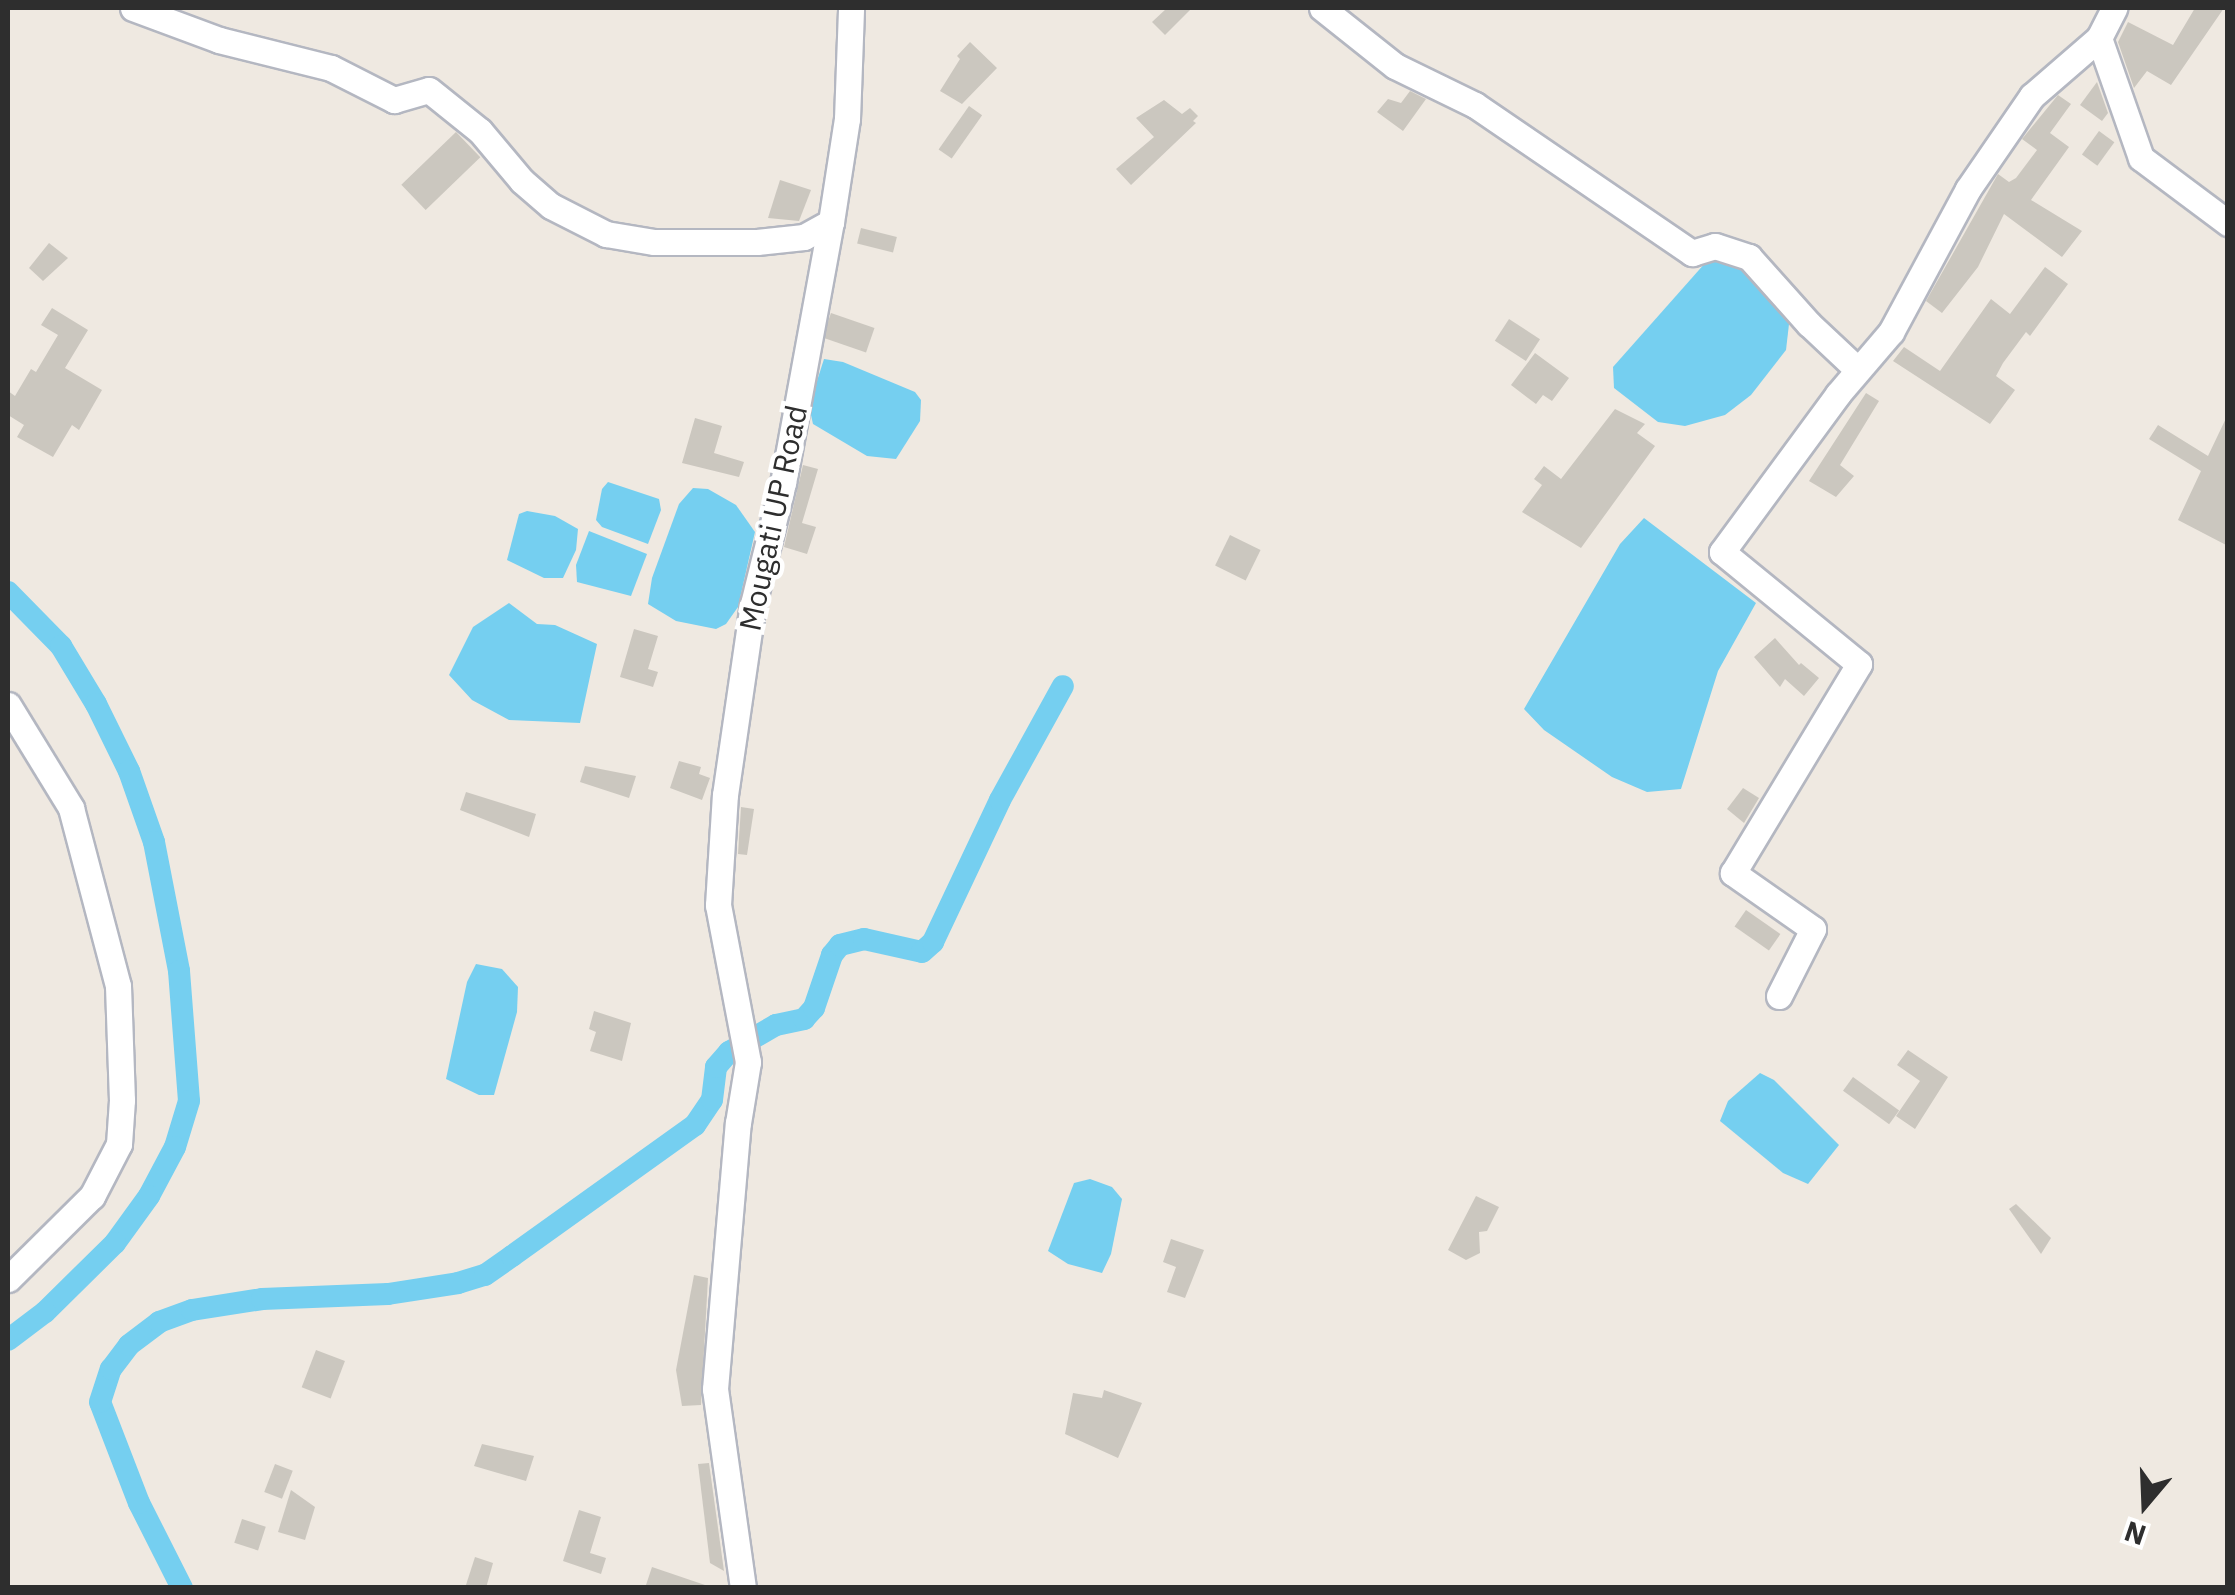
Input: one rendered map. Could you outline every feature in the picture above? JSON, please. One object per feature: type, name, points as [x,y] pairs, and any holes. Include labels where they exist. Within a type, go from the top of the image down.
[{"type":"street","points":[[133,8],[219,40],[332,68],[394,100],[428,90],[480,131],[522,181],[552,206],[606,234],[654,242],[756,242],[804,237],[831,222]]},
{"type":"street","name":"Mougati UP Road","points":[[743,1588],[715,1390],[738,1123],[748,1062],[718,905],[725,795],[753,604],[783,483],[831,222],[847,119],[851,8]]},
{"type":"street","points":[[1322,8],[1395,66],[1475,105],[1692,253],[1715,246],[1749,258],[1809,324],[1858,370]]},
{"type":"street","points":[[1779,996],[1813,930],[1733,873],[1859,664],[1722,552],[1858,370],[1891,332],[1968,189],[2032,96],[2099,38],[2114,8]]},
{"type":"street","points":[[2099,38],[2141,158],[2228,223]]},
{"type":"street","points":[[8,705],[71,808],[118,986],[122,1100],[119,1144],[92,1196],[8,1279]]},
{"type":"water","points":[[1714,253],[1730,253],[1781,293],[1789,324],[1786,350],[1751,395],[1725,415],[1685,426],[1658,422],[1614,388],[1613,367]]},
{"type":"water","points":[[824,359],[843,362],[915,392],[921,400],[920,421],[896,459],[867,456],[813,424],[809,406]]},
{"type":"water","points":[[608,482],[659,499],[661,510],[648,544],[602,527],[596,520],[602,489]]},
{"type":"water","points":[[693,488],[708,489],[736,505],[755,532],[738,607],[726,624],[716,629],[676,621],[648,604],[652,578],[679,504]]},
{"type":"water","points":[[527,511],[555,516],[578,529],[576,550],[563,578],[544,578],[507,560],[519,514]]},
{"type":"water","points":[[1644,518],[1756,603],[1718,671],[1681,789],[1647,792],[1612,777],[1544,730],[1524,709],[1620,544]]},
{"type":"water","points":[[589,531],[647,554],[631,596],[577,582],[576,565]]},
{"type":"water","points":[[509,603],[537,624],[555,625],[597,644],[580,723],[509,720],[472,700],[449,675],[473,627]]},
{"type":"water","points":[[476,964],[502,969],[518,987],[517,1012],[494,1095],[479,1095],[446,1079],[467,982]]},
{"type":"water","points":[[1760,1073],[1774,1080],[1839,1145],[1808,1184],[1783,1173],[1720,1121],[1728,1101]]},
{"type":"water","points":[[1090,1179],[1112,1187],[1122,1199],[1111,1254],[1102,1273],[1068,1264],[1048,1251],[1074,1183]]},
{"type":"building","points":[[1167,8],[1192,8],[1165,35],[1152,22]]},
{"type":"building","points":[[2195,8],[2224,8],[2171,85],[2147,71],[2134,88],[2118,42],[2128,22],[2173,45]]},
{"type":"building","points":[[970,42],[997,68],[962,104],[940,91],[960,59],[957,56]]},
{"type":"building","points":[[2097,82],[2108,113],[2102,121],[2080,105]]},
{"type":"building","points":[[1410,91],[1426,99],[1403,131],[1377,112],[1388,99],[1401,103]]},
{"type":"building","points":[[2058,95],[2071,104],[2050,133],[2069,147],[2031,200],[2082,231],[2062,257],[2004,214],[1978,267],[1942,313],[1926,301],[1998,174],[2009,182],[2016,178],[2037,150],[2022,139]]},
{"type":"building","points":[[1164,100],[1182,114],[1190,108],[1198,116],[1193,121],[1196,123],[1131,185],[1116,169],[1154,137],[1136,118]]},
{"type":"building","points":[[969,106],[982,115],[952,159],[939,149]]},
{"type":"building","points":[[2099,131],[2114,142],[2097,166],[2082,154]]},
{"type":"building","points":[[456,132],[480,157],[426,210],[401,185]]},
{"type":"building","points":[[780,180],[811,190],[799,221],[768,218]]},
{"type":"building","points":[[861,228],[897,237],[893,252],[857,244]]},
{"type":"building","points":[[49,243],[68,258],[43,281],[29,268]]},
{"type":"building","points":[[2045,267],[2068,284],[2030,336],[2026,332],[2003,363],[1996,376],[2015,390],[1990,424],[1893,361],[1904,347],[1940,371],[1991,299],[2010,314]]},
{"type":"building","points":[[52,308],[88,330],[65,368],[102,390],[79,430],[72,425],[53,457],[17,437],[24,425],[8,415],[8,391],[15,396],[31,369],[36,372],[58,335],[41,325]]},
{"type":"building","points":[[831,313],[874,328],[866,353],[823,338]]},
{"type":"building","points":[[1509,319],[1540,339],[1526,361],[1495,341]]},
{"type":"building","points":[[1535,353],[1569,378],[1552,401],[1543,395],[1536,404],[1511,385]]},
{"type":"building","points":[[1866,393],[1879,401],[1840,465],[1854,476],[1836,497],[1809,481]]},
{"type":"building","points":[[1615,409],[1645,424],[1637,433],[1655,446],[1581,548],[1522,512],[1542,485],[1534,479],[1544,466],[1561,479]]},
{"type":"building","points":[[2228,414],[2228,546],[2178,520],[2201,471],[2149,439],[2158,425],[2208,456]]},
{"type":"building","points":[[695,418],[722,426],[714,453],[744,462],[739,477],[682,463]]},
{"type":"building","points":[[803,465],[818,469],[802,523],[816,527],[807,554],[784,547]]},
{"type":"building","points":[[1230,535],[1261,550],[1246,580],[1215,566]]},
{"type":"building","points":[[634,629],[658,636],[648,669],[658,672],[653,687],[620,677]]},
{"type":"building","points":[[1775,638],[1799,665],[1819,678],[1804,696],[1785,679],[1780,687],[1754,657]]},
{"type":"building","points":[[679,761],[701,767],[699,774],[710,778],[702,800],[670,788]]},
{"type":"building","points":[[585,766],[636,776],[629,798],[580,782]]},
{"type":"building","points":[[1743,788],[1759,798],[1744,823],[1727,809]]},
{"type":"building","points":[[466,792],[536,814],[529,837],[460,810]]},
{"type":"building","points":[[741,807],[754,809],[747,855],[738,854]]},
{"type":"building","points":[[1746,910],[1780,934],[1769,950],[1735,926]]},
{"type":"building","points":[[594,1011],[631,1023],[622,1061],[590,1051],[596,1032],[589,1029]]},
{"type":"building","points":[[1908,1050],[1948,1077],[1915,1129],[1896,1116],[1920,1081],[1897,1065]]},
{"type":"building","points":[[1853,1077],[1899,1111],[1889,1124],[1843,1091]]},
{"type":"building","points":[[1476,1196],[1499,1207],[1487,1231],[1479,1232],[1480,1253],[1466,1260],[1448,1250]]},
{"type":"building","points":[[2016,1204],[2051,1238],[2041,1254],[2009,1209]]},
{"type":"building","points":[[1171,1239],[1204,1250],[1185,1298],[1167,1292],[1176,1267],[1163,1262]]},
{"type":"building","points":[[694,1275],[708,1278],[701,1405],[682,1406],[676,1370]]},
{"type":"building","points":[[316,1350],[345,1361],[331,1398],[302,1387]]},
{"type":"building","points":[[1104,1390],[1142,1403],[1118,1458],[1065,1434],[1073,1393],[1102,1398]]},
{"type":"building","points":[[482,1444],[534,1456],[526,1481],[474,1466]]},
{"type":"building","points":[[709,1463],[724,1571],[710,1563],[698,1464]]},
{"type":"building","points":[[275,1464],[293,1471],[282,1499],[264,1492]]},
{"type":"building","points":[[291,1490],[315,1507],[305,1540],[278,1532]]},
{"type":"building","points":[[579,1510],[601,1517],[590,1553],[606,1558],[601,1574],[563,1561]]},
{"type":"building","points":[[242,1519],[266,1527],[258,1551],[234,1543]]},
{"type":"building","points":[[475,1557],[493,1563],[486,1588],[465,1588]]},
{"type":"building","points":[[652,1567],[705,1585],[704,1588],[645,1588]]},
{"type":"waterway","points":[[8,592],[61,646],[96,704],[129,771],[154,842],[179,971],[189,1101],[175,1147],[149,1196],[115,1243],[45,1312],[8,1340]]},
{"type":"waterway","points":[[182,1588],[139,1503],[100,1402],[111,1369],[129,1345],[159,1322],[192,1310],[262,1299],[388,1294],[458,1283],[485,1275],[512,1256],[695,1125],[712,1100],[716,1067],[729,1052],[776,1025],[804,1019],[814,1008],[832,955],[840,945],[864,939],[922,952],[933,942],[1000,800],[1063,686]]}]
